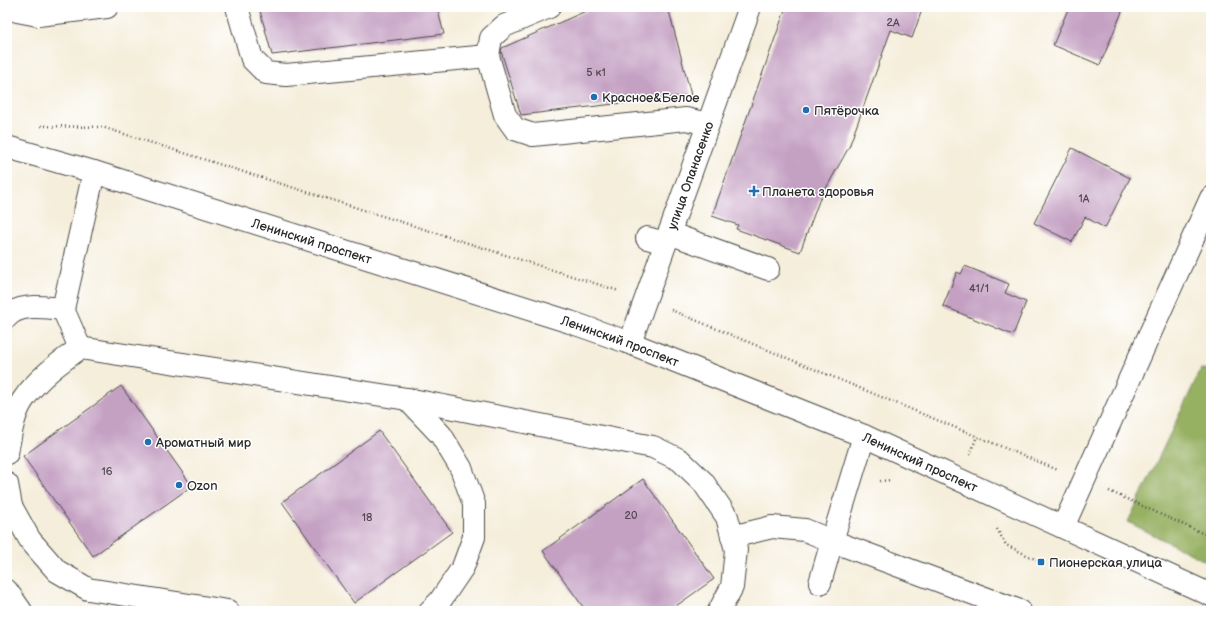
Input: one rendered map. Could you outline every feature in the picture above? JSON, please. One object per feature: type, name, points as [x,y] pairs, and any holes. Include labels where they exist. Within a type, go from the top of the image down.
[{"type":"main road","points":[[12,7],[17,11],[38,15],[107,7]]},
{"type":"main road","points":[[237,7],[252,59],[266,73],[286,75],[488,56]]},
{"type":"main road","points":[[548,7],[504,26],[491,38],[488,56],[505,115],[515,129],[533,135],[686,119],[708,124]]},
{"type":"main road","name":"улица Опанасенко","points":[[630,343],[660,238],[708,124],[750,7]]},
{"type":"main road","name":"Ленинский проспект","points":[[7,147],[94,172],[570,322],[630,343],[864,436],[1211,595]]},
{"type":"main road","points":[[80,348],[63,309],[94,172]]},
{"type":"main road","points":[[1062,527],[1211,198]]},
{"type":"main road","points":[[660,238],[768,269]]},
{"type":"main road","points":[[7,317],[11,313],[31,307],[63,309]]},
{"type":"main road","points":[[7,454],[12,428],[22,401],[44,376],[80,348],[407,399],[653,447],[680,460],[704,482],[727,517],[736,550],[732,587],[719,611]]},
{"type":"main road","points":[[407,399],[441,435],[461,468],[474,504],[474,537],[463,567],[440,601],[430,611]]},
{"type":"main road","points":[[820,583],[864,436]]},
{"type":"main road","points":[[7,484],[11,506],[30,540],[57,571],[88,589],[228,611]]},
{"type":"main road","points":[[732,537],[772,527],[805,530],[1020,611]]},
{"type":"main road","points":[[7,591],[21,611]]},
{"type":"path","points":[[996,526],[1006,545],[1041,562]]},
{"type":"green space","points":[[1201,369],[1211,370],[1211,564],[1128,522]]},
{"type":"building","points":[[259,7],[437,7],[444,34],[272,55]]},
{"type":"building","points":[[595,7],[668,7],[691,95],[521,115],[501,51],[502,48]]},
{"type":"building","name":"Пятёрочка","points":[[786,7],[923,7],[912,38],[891,30],[849,147],[819,201],[800,252],[736,229],[738,225],[712,216]]},
{"type":"building","points":[[1069,7],[1124,7],[1100,65],[1053,45]]},
{"type":"building","points":[[1072,148],[1130,178],[1105,228],[1085,217],[1072,242],[1034,223]]},
{"type":"building","points":[[965,266],[1009,284],[1005,293],[1026,302],[1013,335],[943,306],[957,272],[961,274]]},
{"type":"building","points":[[121,386],[192,486],[93,556],[23,456]]},
{"type":"building","points":[[379,431],[452,532],[354,603],[282,502]]},
{"type":"building","points":[[643,479],[714,579],[669,611],[586,611],[543,551]]},
{"type":"place","name":"Красное&Белое","points":[[594,97]]},
{"type":"place","name":"Пятёрочка","points":[[806,110]]},
{"type":"place","name":"Планета здоровья","points":[[754,191]]},
{"type":"place","name":"Ароматный мир","points":[[148,442]]},
{"type":"place","name":"Ozon","points":[[179,485]]},
{"type":"place","name":"Пионерская улица","points":[[1041,562]]}]
